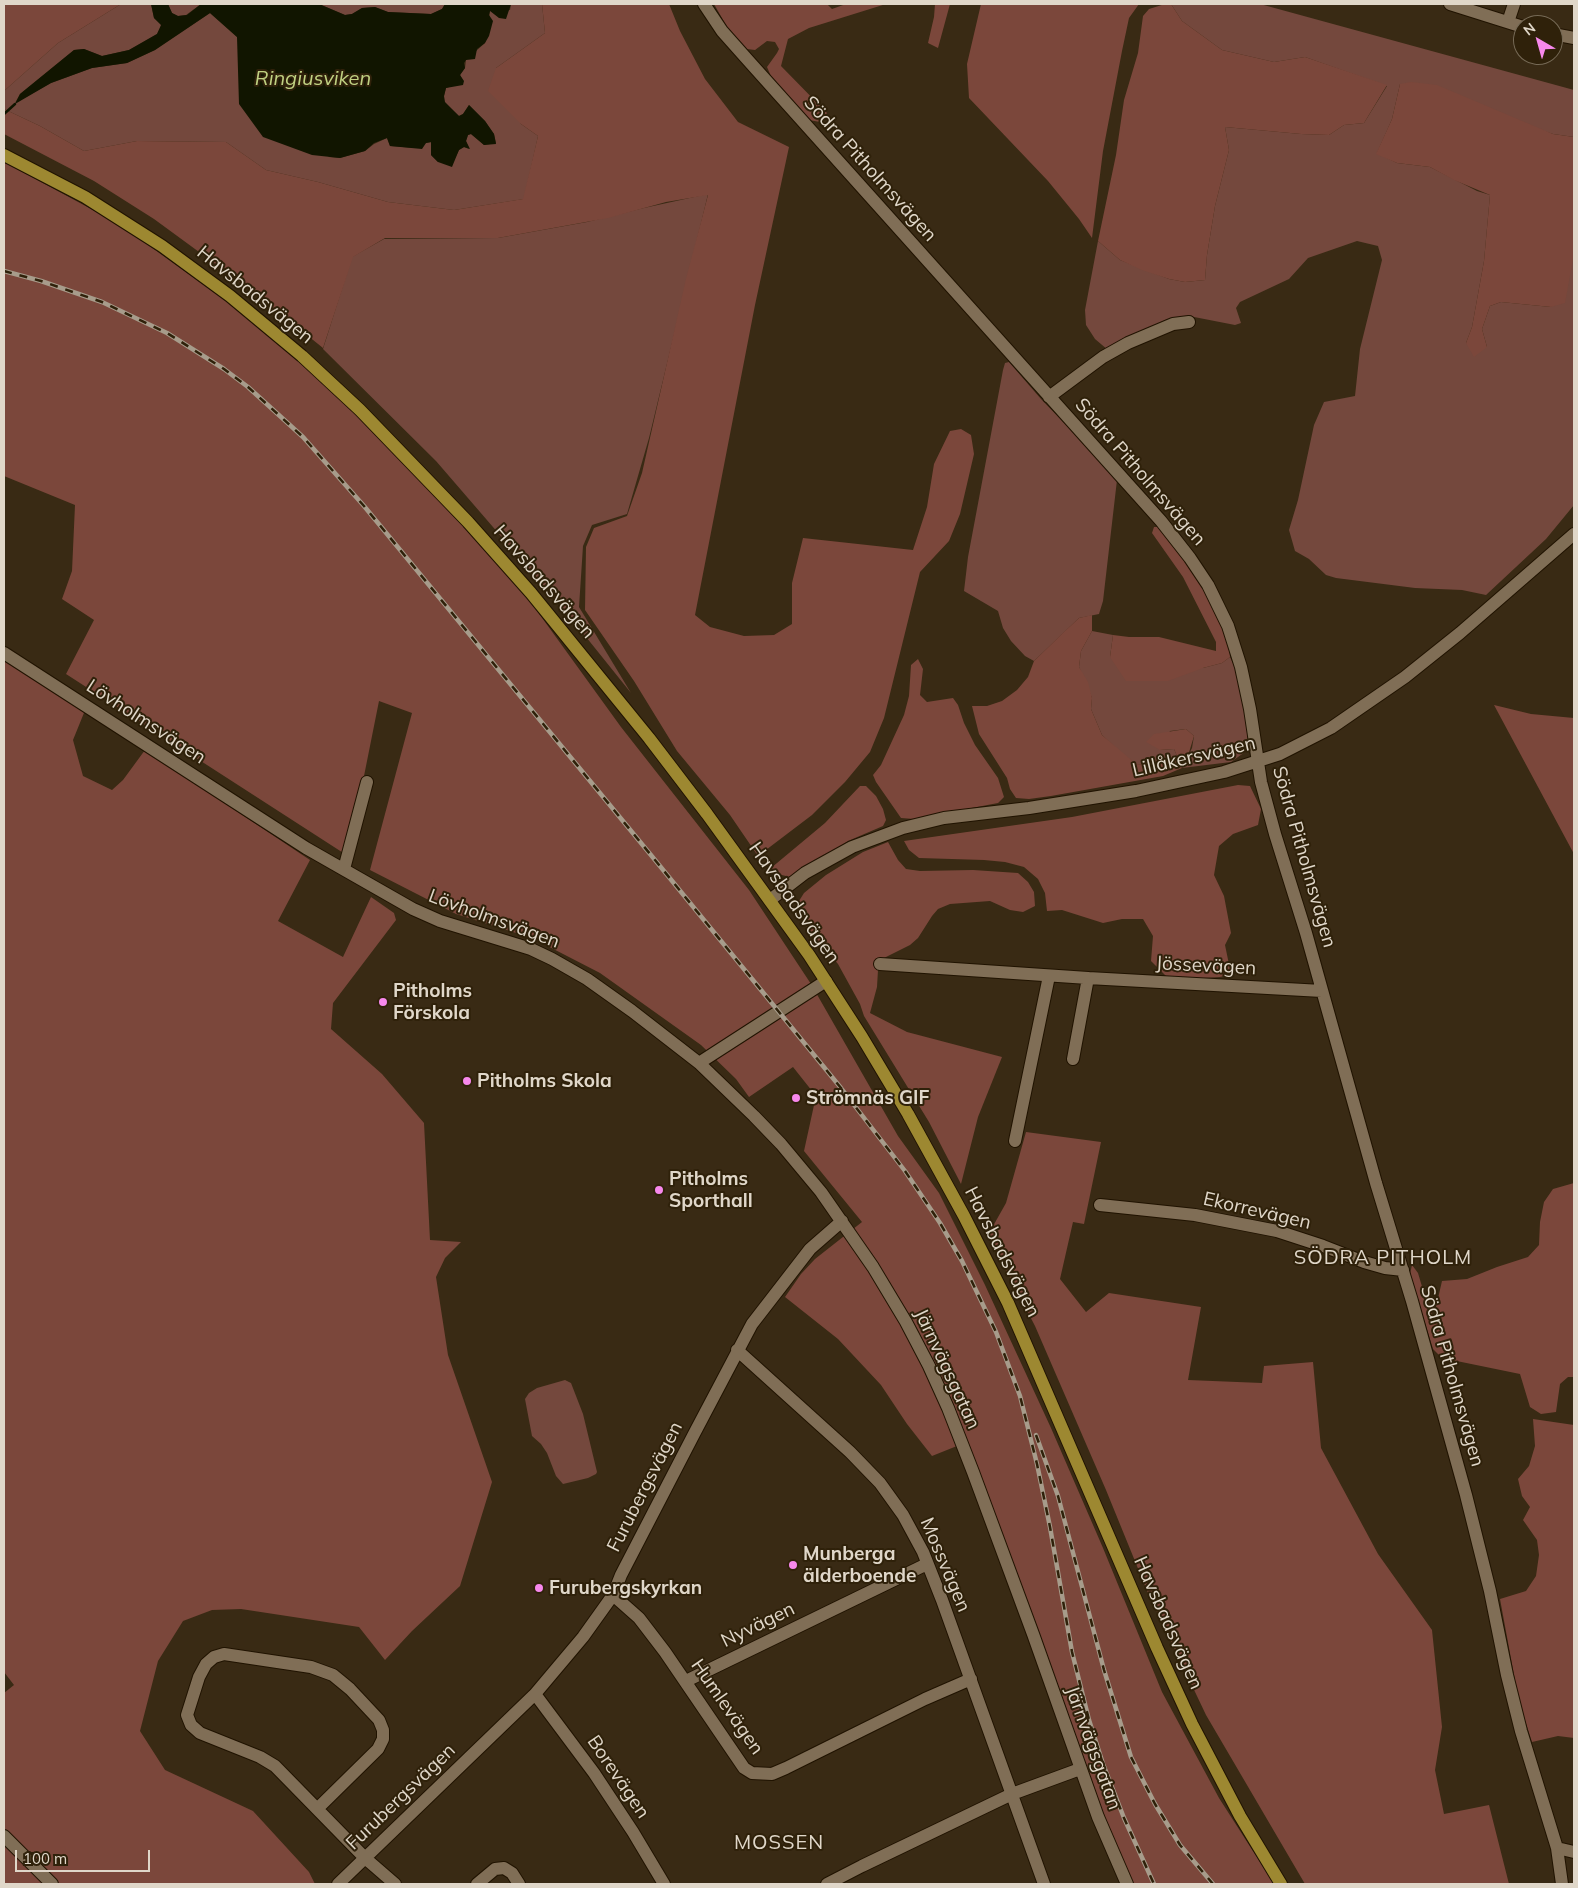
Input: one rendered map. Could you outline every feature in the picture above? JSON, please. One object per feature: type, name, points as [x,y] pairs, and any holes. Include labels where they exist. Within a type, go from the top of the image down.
[{"type":"main road","name":"Havsbadsvägen","points":[[4,155],[85,197],[162,246],[230,296],[302,356],[360,410],[468,522],[541,606],[649,738],[708,814],[826,981],[862,1037],[908,1114],[964,1216],[1008,1304],[1157,1648],[1192,1724],[1240,1816],[1281,1884]]},
{"type":"street","name":"Södra Pitholmsvägen","points":[[704,4],[722,31],[740,52],[1161,521],[1208,585],[1228,626],[1242,667],[1257,762],[1275,834],[1322,991],[1466,1495],[1518,1721],[1557,1848],[1562,1884]]},
{"type":"street","points":[[1450,4],[1513,24]]},
{"type":"street","points":[[1508,22],[1514,4]]},
{"type":"street","points":[[1049,397],[1103,357],[1128,343],[1173,324],[1189,322]]},
{"type":"street","name":"Lillåkersvägen","points":[[770,900],[804,873],[852,847],[903,828],[944,818],[1029,808],[1136,791],[1224,772],[1280,754],[1331,728],[1405,677],[1460,633],[1574,534]]},
{"type":"street","name":"Lövholmsvägen","points":[[4,653],[306,848],[426,915],[457,927],[518,944],[552,959],[612,996],[699,1063]]},
{"type":"street","points":[[344,869],[366,782]]},
{"type":"street","name":"Jössevägen","points":[[880,964],[1049,976],[1322,991]]},
{"type":"street","points":[[1015,1141],[1049,976]]},
{"type":"street","points":[[1073,1059],[1088,978]]},
{"type":"street","points":[[699,1063],[826,981]]},
{"type":"street","name":"Järnvägsgatan","points":[[699,1063],[754,1116],[822,1192],[873,1267],[906,1322],[929,1366],[948,1408],[1033,1634],[1080,1769],[1126,1884]]},
{"type":"street","name":"Ekorrevägen","points":[[1100,1205],[1195,1215],[1277,1232],[1323,1246],[1364,1262],[1385,1268],[1402,1270]]},
{"type":"street","name":"Furubergsvägen","points":[[338,1884],[535,1694],[569,1654],[613,1595],[621,1575],[752,1324],[810,1249],[842,1221]]},
{"type":"street","name":"Mossvägen","points":[[737,1350],[850,1452],[880,1484],[903,1515],[928,1564],[1044,1884]]},
{"type":"street","name":"Nyvägen","points":[[686,1681],[928,1564]]},
{"type":"street","name":"Humlevägen","points":[[613,1595],[639,1618],[686,1681],[744,1768],[752,1773],[772,1774],[786,1768],[970,1679]]},
{"type":"street","points":[[317,1809],[378,1749],[383,1739],[383,1730],[379,1720],[350,1689],[333,1675],[311,1667],[224,1654],[214,1657],[206,1664],[199,1677],[188,1715],[191,1725],[200,1734],[260,1757],[275,1766],[364,1858],[395,1884]]},
{"type":"street","name":"Borevägen","points":[[535,1694],[594,1773],[633,1832],[664,1884]]},
{"type":"street","points":[[827,1884],[1012,1794],[1080,1769]]},
{"type":"street","points":[[4,1836],[52,1884]]},
{"type":"street","points":[[1557,1848],[1574,1852]]},
{"type":"street","points":[[477,1884],[496,1869],[504,1868],[512,1873],[519,1884]]},
{"type":"shaded area","points":[[4,4],[121,4],[58,43],[4,91]]},
{"type":"shaded area","points":[[121,4],[151,4],[154,18],[162,25],[157,34],[129,50],[102,56],[84,49],[74,50],[20,94],[15,103],[51,83],[92,68],[127,63],[155,50],[210,13],[237,37],[329,157],[340,158],[365,151],[387,138],[390,146],[415,148],[432,142],[431,155],[438,162],[453,162],[459,150],[464,147],[469,149],[466,141],[468,135],[471,134],[484,145],[496,143],[494,134],[485,121],[469,105],[463,114],[459,116],[444,102],[446,88],[455,85],[462,79],[460,75],[465,68],[466,60],[485,43],[490,11],[510,10],[511,4],[542,4],[545,33],[496,68],[521,124],[538,136],[524,199],[454,210],[388,202],[318,182],[266,170],[226,142],[137,141],[84,151],[40,126],[4,109],[4,91],[58,43]]},
{"type":"shaded area","points":[[168,4],[201,4],[186,15],[178,16],[172,13]]},
{"type":"shaded area","points":[[319,4],[445,4],[442,9],[431,14],[388,12],[375,7],[362,8],[352,14],[345,15]]},
{"type":"shaded area","points":[[542,4],[669,4],[680,31],[705,79],[738,122],[789,147],[755,305],[695,615],[710,627],[744,636],[774,635],[792,624],[792,583],[803,538],[913,550],[927,507],[934,464],[950,431],[961,429],[971,435],[974,454],[960,514],[949,541],[920,572],[884,718],[870,752],[845,782],[812,815],[758,856],[730,815],[677,751],[634,681],[585,610],[586,547],[594,528],[627,516],[642,473],[686,279],[708,195],[666,202],[608,218],[498,238],[385,238],[353,257],[323,348],[251,290],[154,219],[94,181],[4,134],[4,109],[40,126],[84,151],[137,141],[226,142],[266,170],[318,182],[388,202],[454,210],[523,199],[538,136],[521,124],[488,91],[496,68],[545,33]]},
{"type":"shaded area","points":[[714,4],[827,4],[832,9],[846,4],[886,4],[809,28],[788,39],[781,66],[827,113],[820,122],[809,120],[773,81],[767,67],[779,49],[775,42],[767,41],[755,50],[747,49],[727,27]]},
{"type":"shaded area","points":[[935,4],[950,4],[938,48],[928,43]]},
{"type":"shaded area","points":[[981,4],[1139,4],[1129,18],[1122,51],[1103,151],[1092,238],[1048,181],[969,98],[967,64]]},
{"type":"shaded area","points":[[1171,4],[1260,4],[1574,90],[1574,137],[1553,134],[1400,84],[1392,119],[1377,153],[1397,163],[1430,167],[1477,191],[1490,195],[1484,261],[1472,327],[1466,343],[1487,347],[1482,329],[1490,306],[1501,302],[1551,307],[1574,252],[1574,505],[1546,539],[1486,595],[1462,590],[1415,588],[1336,578],[1326,575],[1309,559],[1295,551],[1289,530],[1298,500],[1314,425],[1324,402],[1355,396],[1360,349],[1382,260],[1378,246],[1357,241],[1308,258],[1289,279],[1240,302],[1236,308],[1241,323],[1235,325],[1189,316],[1165,320],[1108,350],[1095,339],[1086,325],[1085,310],[1098,241],[1120,260],[1169,279],[1185,282],[1205,280],[1215,206],[1229,150],[1225,127],[1329,135],[1344,125],[1364,123],[1387,86],[1305,57],[1274,62],[1222,50],[1182,21]]},
{"type":"shaded area","points":[[1171,4],[1182,21],[1222,50],[1274,62],[1305,57],[1387,85],[1364,123],[1344,125],[1329,135],[1225,127],[1229,150],[1215,206],[1205,280],[1185,282],[1142,270],[1120,260],[1098,241],[1116,155],[1124,100],[1138,53],[1143,16],[1149,9]]},
{"type":"shaded area","points":[[1411,82],[1437,85],[1553,134],[1574,137],[1574,253],[1565,303],[1551,307],[1501,302],[1490,306],[1482,329],[1487,347],[1474,357],[1466,343],[1472,327],[1484,261],[1490,195],[1454,180],[1430,167],[1397,163],[1376,154],[1392,119],[1400,84]]},
{"type":"shaded area","points":[[4,162],[119,224],[240,311],[326,385],[415,475],[519,586],[621,727],[749,890],[811,984],[898,1136],[939,1193],[985,1285],[1051,1428],[1162,1692],[1219,1798],[1274,1884],[1127,1884],[962,1444],[932,1456],[907,1424],[881,1385],[838,1339],[785,1297],[801,1274],[815,1259],[862,1222],[804,1151],[816,1096],[793,1067],[749,1097],[736,1079],[701,1045],[600,973],[532,938],[456,914],[370,870],[412,713],[379,701],[348,856],[66,674],[94,620],[62,599],[72,571],[75,505],[4,476]]},
{"type":"shaded area","points":[[708,194],[649,438],[627,514],[592,525],[583,546],[579,607],[631,693],[562,607],[436,461],[323,349],[352,257],[384,239],[498,238],[587,222]]},
{"type":"shaded area","points":[[1009,362],[1117,480],[1103,601],[1099,614],[1079,618],[1034,661],[1025,656],[1011,641],[1003,628],[998,611],[964,591],[968,557],[1003,370],[1005,363]]},
{"type":"shaded area","points":[[1154,527],[1159,527],[1202,585],[1228,638],[1230,657],[1222,663],[1168,681],[1126,681],[1110,657],[1113,635],[1159,637],[1216,651],[1216,642],[1183,577],[1152,533]]},
{"type":"shaded area","points":[[1092,615],[1092,631],[1081,651],[1079,667],[1088,682],[1092,698],[1091,709],[1102,735],[1136,764],[1156,765],[1171,762],[1177,756],[1174,749],[1160,750],[1146,742],[1154,734],[1186,729],[1194,736],[1187,759],[1182,768],[1163,776],[1051,796],[1029,799],[1016,798],[1010,789],[1007,778],[979,734],[972,706],[987,706],[1002,701],[1017,690],[1028,677],[1034,661],[1079,618]]},
{"type":"shaded area","points":[[1092,631],[1113,635],[1110,657],[1203,668],[1222,663],[1230,657],[1236,670],[1246,721],[1248,742],[1245,752],[1231,762],[1182,768],[1192,748],[1194,736],[1186,729],[1170,731],[1160,750],[1174,749],[1177,756],[1171,762],[1156,765],[1136,764],[1122,754],[1102,735],[1091,709],[1092,698],[1079,667],[1081,651]]},
{"type":"shaded area","points":[[4,650],[88,703],[73,740],[83,776],[112,790],[123,780],[145,750],[310,860],[278,921],[343,957],[371,897],[394,913],[396,920],[333,1003],[331,1029],[382,1074],[424,1123],[430,1240],[461,1242],[445,1258],[436,1277],[448,1355],[492,1482],[460,1586],[412,1631],[385,1660],[359,1627],[241,1609],[212,1610],[183,1621],[158,1661],[140,1731],[165,1770],[253,1811],[309,1872],[315,1884],[4,1884],[4,1693],[14,1685],[4,1672]]},
{"type":"shaded area","points":[[918,659],[923,669],[920,695],[927,702],[953,698],[958,705],[964,723],[975,745],[998,778],[1004,797],[998,803],[914,819],[901,818],[876,782],[873,775],[881,765],[904,715],[909,696],[911,665]]},
{"type":"shaded area","points":[[1494,705],[1531,714],[1574,718],[1574,854]]},
{"type":"shaded area","points":[[1238,785],[1250,786],[1261,809],[1258,825],[1233,834],[1219,846],[1214,875],[1224,896],[1231,933],[1225,945],[1231,974],[1220,977],[1170,980],[1151,961],[1153,936],[1143,919],[1122,919],[1103,923],[1062,910],[1047,911],[1045,893],[1038,879],[1024,867],[1005,862],[984,860],[919,858],[909,850],[904,841],[1072,817]]},
{"type":"shaded area","points":[[860,786],[866,786],[876,796],[886,820],[883,826],[848,841],[804,871],[790,877],[778,874],[771,868],[825,823]]},
{"type":"shaded area","points":[[888,842],[898,860],[906,869],[1018,873],[1028,882],[1034,892],[1035,906],[1023,912],[1010,910],[990,901],[950,904],[938,909],[918,938],[910,945],[884,958],[878,970],[877,987],[870,1013],[907,1032],[1002,1057],[978,1117],[961,1184],[929,1122],[864,1016],[860,1004],[838,964],[806,926],[799,913],[799,901],[804,893],[826,875],[863,852]]},
{"type":"shaded area","points":[[1026,1132],[1101,1142],[1084,1224],[1073,1222],[1060,1279],[1086,1312],[1109,1293],[1201,1307],[1188,1380],[1262,1383],[1264,1366],[1313,1362],[1321,1448],[1378,1554],[1432,1630],[1442,1727],[1435,1770],[1444,1814],[1489,1805],[1509,1884],[1305,1884],[1206,1715],[1148,1593],[1035,1326],[988,1235],[1006,1203]]},
{"type":"shaded area","points":[[1574,1183],[1574,1377],[1568,1377],[1560,1384],[1556,1412],[1541,1414],[1530,1407],[1520,1374],[1442,1358],[1433,1349],[1410,1274],[1412,1265],[1418,1273],[1435,1321],[1442,1281],[1467,1279],[1528,1257],[1539,1245],[1540,1222],[1544,1202],[1553,1189]]},
{"type":"shaded area","points":[[565,1380],[571,1383],[583,1414],[597,1472],[588,1478],[563,1484],[556,1476],[547,1453],[532,1436],[525,1399],[529,1393],[537,1388]]},
{"type":"shaded area","points":[[1533,1419],[1574,1425],[1574,1738],[1558,1736],[1532,1742],[1519,1702],[1500,1599],[1526,1591],[1536,1576],[1539,1555],[1537,1540],[1523,1520],[1530,1507],[1522,1496],[1518,1479],[1529,1466],[1535,1446]]},
{"type":"water","name":"Ringiusviken","points":[[151,4],[168,4],[172,13],[178,16],[187,15],[201,4],[319,4],[345,15],[352,14],[362,8],[375,7],[388,12],[431,14],[442,9],[445,4],[511,4],[506,19],[499,18],[490,11],[489,15],[493,21],[489,36],[485,43],[477,49],[475,59],[466,60],[464,63],[465,68],[460,75],[464,81],[463,85],[446,88],[444,96],[445,102],[459,116],[463,114],[469,105],[485,121],[494,134],[496,144],[484,145],[471,134],[468,135],[466,141],[470,149],[464,147],[459,150],[452,167],[438,162],[431,155],[431,142],[426,143],[422,149],[390,146],[387,138],[374,143],[365,151],[340,158],[312,155],[263,137],[239,104],[237,37],[210,13],[155,50],[127,63],[92,68],[51,83],[15,104],[20,94],[74,50],[84,49],[102,56],[129,50],[157,34],[161,25],[154,18]]},
{"type":"waterway","points":[[4,114],[15,104]]},
{"type":"railway","points":[[4,271],[41,281],[102,302],[167,333],[224,369],[248,387],[303,437],[364,506],[655,860],[841,1088],[905,1171],[940,1223],[962,1261],[996,1332],[1020,1396],[1037,1464],[1072,1652],[1089,1720],[1103,1764],[1124,1818],[1154,1884]]},
{"type":"railway","points":[[1036,1435],[1058,1496],[1104,1670],[1131,1757],[1155,1804],[1180,1845],[1213,1884]]},
{"type":"place","name":"Pitholms Förskola","points":[[383,1002]]},
{"type":"place","name":"Pitholms Skola","points":[[467,1081]]},
{"type":"place","name":"Strömnäs GIF","points":[[796,1098]]},
{"type":"place","name":"Pitholms Sporthall","points":[[659,1190]]},
{"type":"place","name":"Munberga älderboende","points":[[793,1565]]},
{"type":"place","name":"Furubergskyrkan","points":[[539,1588]]},
{"type":"district","name":"SÖDRA PITHOLM","points":[[1383,1258]]},
{"type":"district","name":"MOSSEN","points":[[779,1843]]}]
